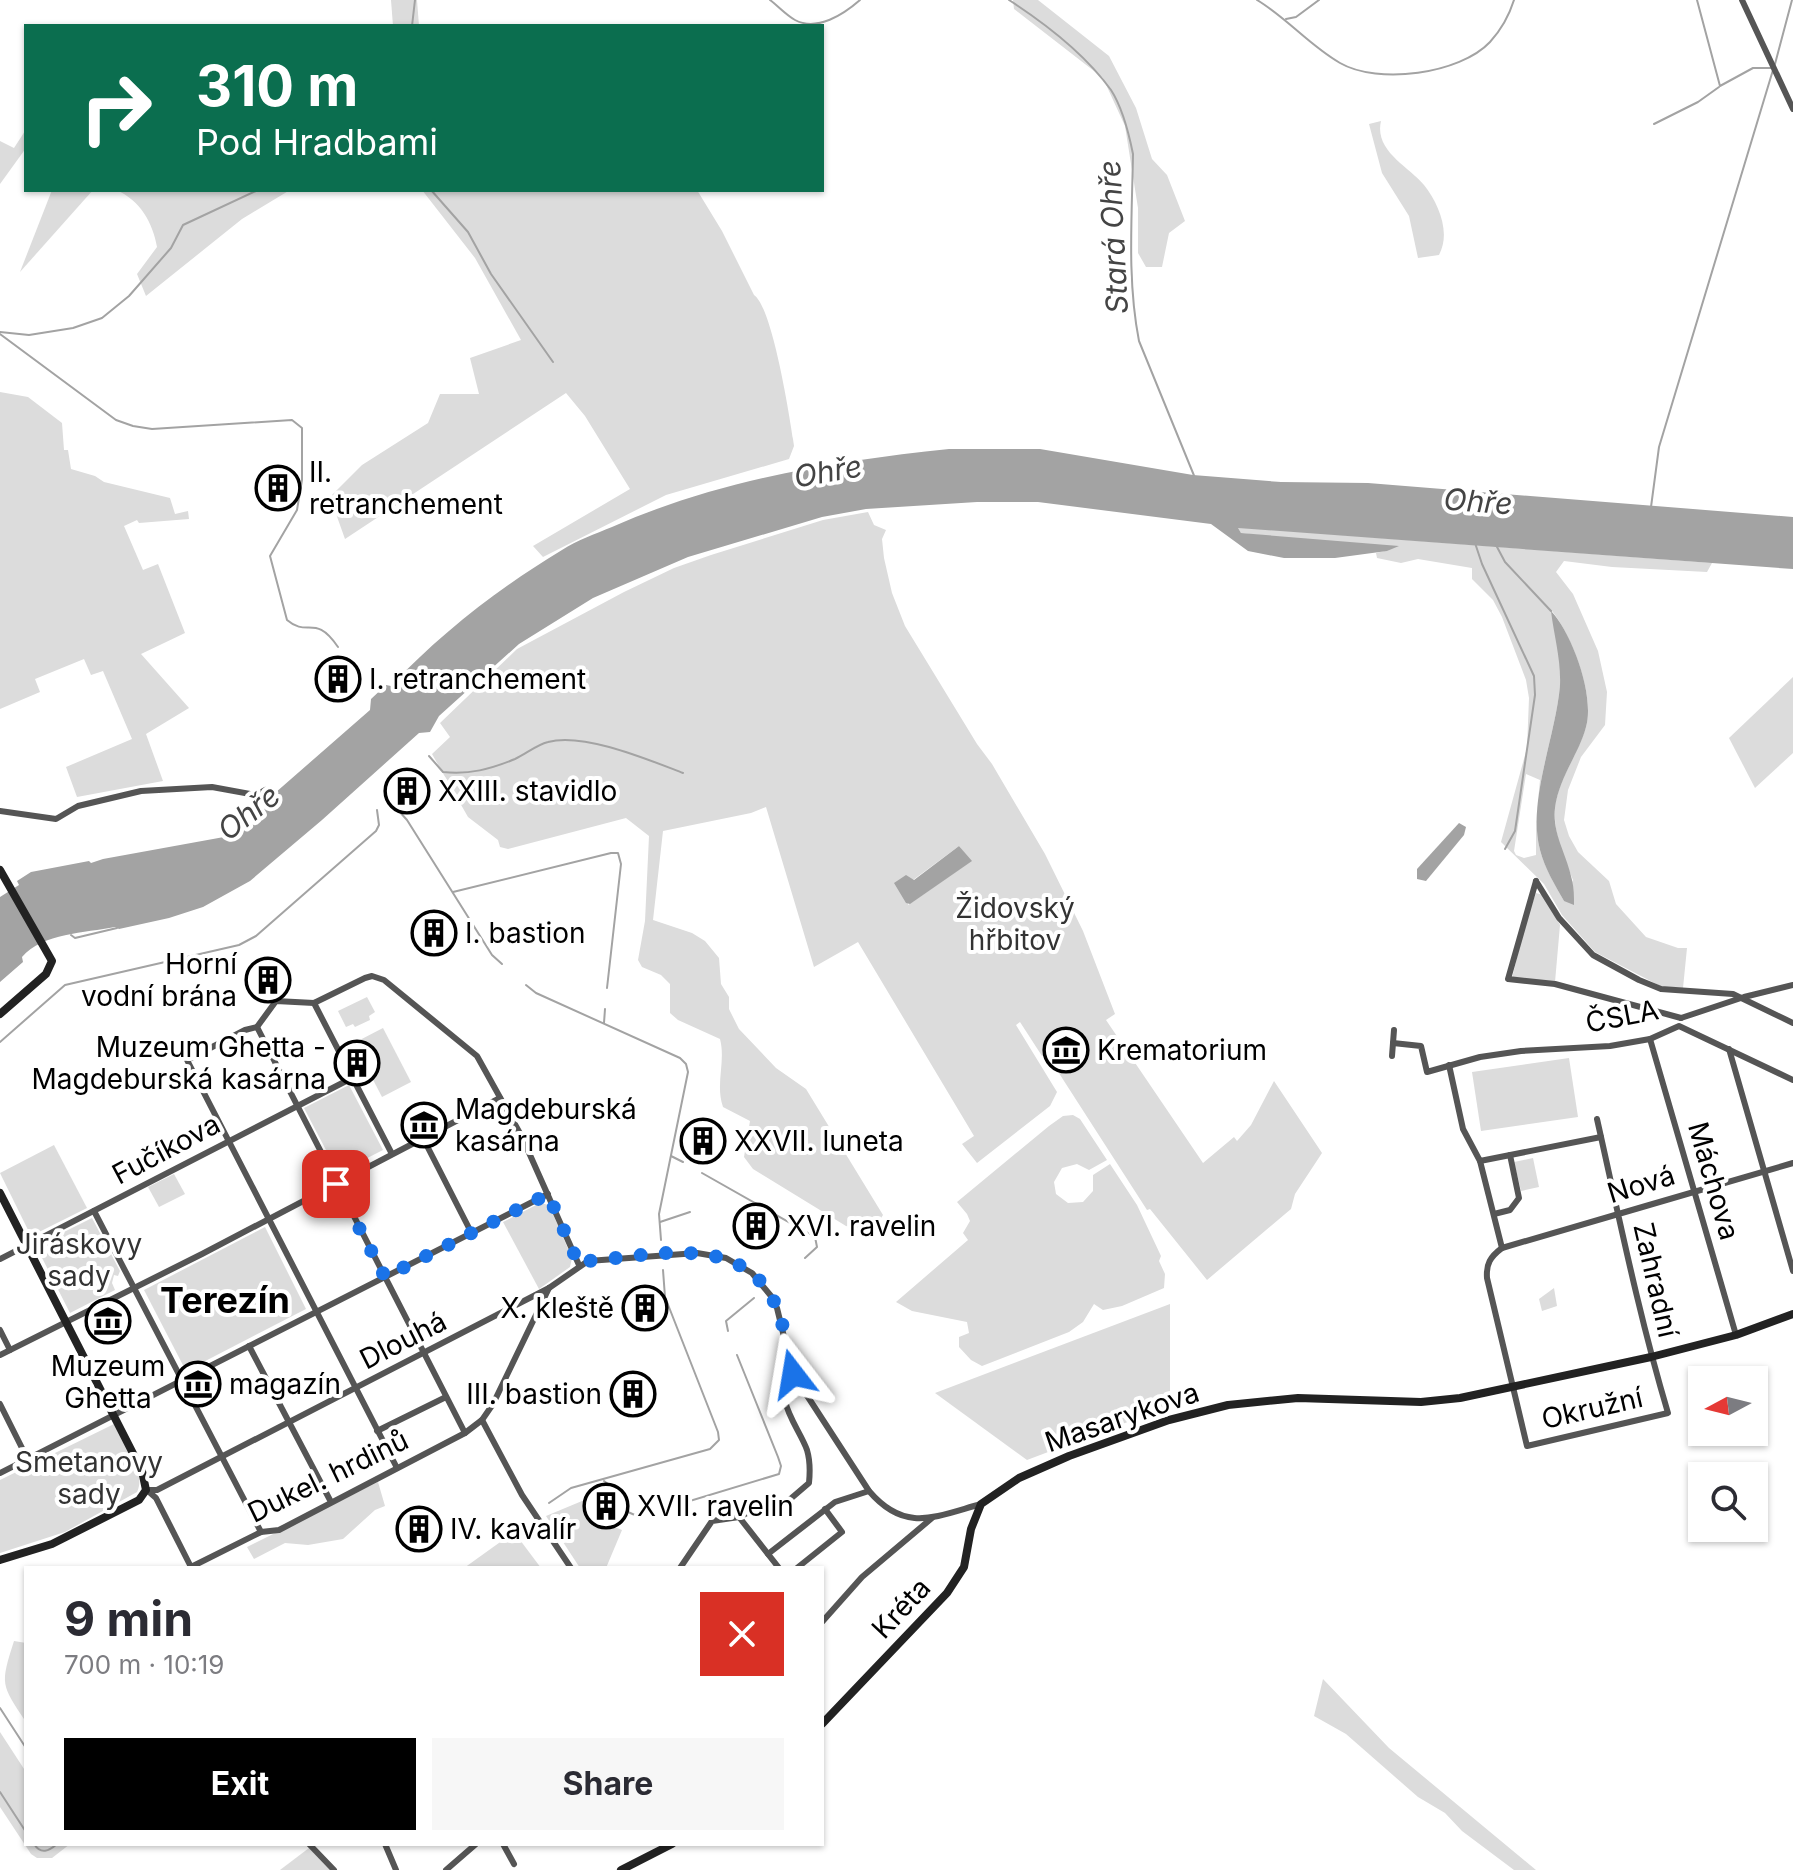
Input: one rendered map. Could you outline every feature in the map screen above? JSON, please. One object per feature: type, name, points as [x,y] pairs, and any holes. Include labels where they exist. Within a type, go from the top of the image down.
[{"type":"street","points":[[1742,0],[1793,109]]},
{"type":"street","points":[[0,811],[56,819],[78,806],[141,791],[212,787],[256,795],[265,790]]},
{"type":"street","points":[[0,870],[49,954],[51,966],[0,1014]]},
{"type":"street","points":[[1793,985],[1744,997],[1681,1018],[1555,984],[1508,979],[1536,881],[1559,918],[1593,955],[1661,989],[1733,994],[1744,997],[1793,1023]]},
{"type":"street","points":[[397,1468],[187,1060],[245,1030],[257,1027],[276,1001],[314,1003],[372,976],[384,980],[477,1056],[548,1194],[579,1265],[588,1261],[690,1253],[726,1258],[752,1273],[777,1308],[793,1374],[869,1491],[884,1508],[898,1516],[932,1518],[981,1504]]},
{"type":"street","points":[[314,1003],[392,1154]]},
{"type":"street","points":[[1679,1026],[1681,1018]]},
{"type":"street","name":"ČSLA","points":[[1449,1065],[1521,1051],[1610,1046],[1650,1039],[1679,1026],[1793,1080]]},
{"type":"street","points":[[257,1027],[465,1433]]},
{"type":"street","points":[[1392,1056],[1394,1030]]},
{"type":"street","name":"Máchova","points":[[1650,1039],[1736,1335]]},
{"type":"street","points":[[1393,1043],[1421,1046],[1427,1072],[1449,1065],[1463,1129],[1480,1161],[1502,1248],[1493,1254],[1486,1265],[1487,1278],[1513,1388],[1736,1335],[1793,1314]]},
{"type":"street","points":[[1729,1049],[1793,1271]]},
{"type":"street","name":"Fučíkova","points":[[0,1259],[352,1078]]},
{"type":"street","points":[[0,1355],[500,1098]]},
{"type":"street","name":"Zahradní","points":[[1597,1119],[1651,1357]]},
{"type":"street","points":[[1480,1161],[1601,1137]]},
{"type":"street","points":[[423,1138],[471,1232]]},
{"type":"street","points":[[1494,1214],[1510,1210],[1519,1198],[1510,1155]]},
{"type":"street","name":"Nová","points":[[1502,1248],[1793,1163]]},
{"type":"street","points":[[0,1193],[142,1471],[146,1490],[156,1498],[190,1566]]},
{"type":"street","points":[[0,1473],[548,1194]]},
{"type":"street","points":[[94,1211],[261,1532]]},
{"type":"street","name":"Dlouhá","points":[[146,1490],[157,1490],[424,1354],[549,1288],[579,1265]]},
{"type":"street","points":[[549,1288],[493,1404],[482,1420],[516,1484],[570,1566]]},
{"type":"street","points":[[0,1330],[10,1350]]},
{"type":"street","points":[[249,1346],[331,1502]]},
{"type":"street","name":"Okružní","points":[[1513,1388],[1527,1446],[1668,1413],[1651,1357]]},
{"type":"street","points":[[681,1566],[712,1521],[739,1517],[788,1501],[809,1483],[808,1453],[784,1396],[787,1380],[793,1374]]},
{"type":"street","name":"Masarykova","points":[[981,1504],[1019,1478],[1121,1436],[1228,1405],[1287,1399],[1421,1402],[1513,1388]]},
{"type":"street","points":[[377,1431],[446,1397]]},
{"type":"street","points":[[0,1404],[28,1460]]},
{"type":"street","name":"Dukel. hrdinů","points":[[193,1566],[261,1532],[279,1530],[465,1433],[482,1420]]},
{"type":"street","points":[[0,1560],[62,1539],[139,1500],[146,1490]]},
{"type":"street","points":[[768,1554],[835,1502],[869,1491]]},
{"type":"street","name":"Kréta","points":[[824,1722],[947,1593],[964,1567],[971,1529],[981,1504]]},
{"type":"street","points":[[800,1566],[842,1532],[825,1509]]},
{"type":"street","points":[[739,1517],[777,1566]]},
{"type":"street","points":[[824,1620],[862,1577],[932,1518]]},
{"type":"street","points":[[311,1846],[334,1870]]},
{"type":"street","points":[[386,1846],[396,1870]]},
{"type":"street","points":[[446,1870],[474,1846]]},
{"type":"street","points":[[504,1846],[514,1864]]},
{"type":"street","points":[[621,1870],[668,1846]]},
{"type":"green space","points":[[391,0],[417,0],[419,24],[393,24]]},
{"type":"green space","points":[[1013,0],[1038,0],[1109,56],[1136,108],[1152,159],[1167,175],[1185,221],[1169,233],[1162,267],[1146,267],[1138,253],[1138,208],[1125,126],[1103,78],[1014,9]]},
{"type":"green space","points":[[1381,121],[1380,132],[1387,149],[1424,185],[1439,210],[1444,237],[1439,255],[1418,258],[1409,216],[1382,173],[1369,124]]},
{"type":"green space","points":[[24,133],[24,151],[0,184],[0,141],[14,148]]},
{"type":"green space","points":[[51,192],[91,192],[20,272]]},
{"type":"green space","points":[[120,192],[287,192],[242,219],[146,296],[137,274],[157,247],[149,221]]},
{"type":"green space","points":[[424,192],[698,192],[767,319],[779,361],[791,426],[794,446],[789,459],[666,495],[543,557],[533,546],[630,489],[585,416],[566,393],[345,539],[330,497],[362,465],[428,423],[440,394],[479,394],[470,358],[521,340],[475,258]]},
{"type":"green space","points":[[0,392],[28,397],[62,423],[64,450],[68,450],[71,469],[104,482],[170,498],[175,514],[188,511],[189,519],[139,523],[137,520],[124,526],[143,570],[158,564],[185,633],[141,654],[189,708],[146,734],[163,781],[77,797],[66,767],[132,739],[103,671],[91,675],[84,659],[35,679],[40,692],[0,709]]},
{"type":"green space","name":"Židovský hřbitov","points":[[868,512],[874,525],[886,530],[882,539],[884,558],[892,593],[905,626],[1045,854],[1083,931],[1115,1014],[1106,1020],[1203,1163],[1234,1137],[1237,1141],[1251,1125],[1274,1081],[1322,1153],[1295,1194],[1291,1209],[1207,1280],[1150,1209],[1147,1210],[1046,1053],[1042,1056],[1020,1022],[1016,1025],[1057,1092],[1050,1106],[977,1163],[962,1144],[974,1136],[858,942],[814,967],[766,807],[751,813],[663,831],[653,920],[692,933],[705,941],[719,958],[721,984],[729,997],[729,1009],[739,1029],[776,1068],[806,1089],[883,1215],[872,1232],[846,1226],[753,1169],[744,1157],[750,1121],[723,1107],[720,1039],[678,1020],[670,1013],[670,984],[661,975],[642,967],[638,960],[645,921],[649,836],[626,818],[508,849],[500,847],[498,840],[468,817],[432,754],[450,737],[440,723],[517,649],[674,568],[823,520]],"holes":[[[959,846],[971,861],[908,905],[910,880]]]},
{"type":"green space","points":[[1237,527],[1712,563],[1707,572],[1564,561],[1556,572],[1573,594],[1598,651],[1607,692],[1605,725],[1581,757],[1568,790],[1564,820],[1578,852],[1609,881],[1616,904],[1646,937],[1687,948],[1683,988],[1662,987],[1595,952],[1562,915],[1544,884],[1501,842],[1527,748],[1529,698],[1526,680],[1502,617],[1493,600],[1472,579],[1472,568],[1418,559],[1401,563],[1377,558],[1376,553],[1389,550],[1241,533]],"holes":[[[1552,611],[1567,635],[1580,666],[1588,714],[1586,727],[1560,787],[1555,808],[1557,836],[1573,880],[1564,901],[1540,850],[1537,812],[1536,855],[1524,858],[1516,855],[1514,851],[1526,774],[1540,780],[1537,810],[1560,685]]]},
{"type":"green space","points":[[1793,677],[1793,753],[1755,788],[1729,738]]},
{"type":"green space","points":[[1536,893],[1543,895],[1560,925],[1555,982],[1512,978]]},
{"type":"green space","points":[[367,997],[375,1012],[369,1016],[370,1020],[355,1027],[353,1024],[346,1027],[338,1011]]},
{"type":"green space","points":[[383,1028],[411,1082],[382,1097],[354,1043]]},
{"type":"green space","points":[[1569,1058],[1578,1117],[1481,1131],[1472,1072]]},
{"type":"green space","points":[[349,1085],[383,1150],[338,1173],[304,1108]]},
{"type":"green space","points":[[1073,1115],[1080,1119],[1107,1160],[1089,1170],[1077,1164],[1062,1168],[1054,1182],[1056,1194],[1068,1203],[1083,1202],[1093,1191],[1093,1175],[1110,1164],[1137,1205],[1161,1256],[1159,1261],[1165,1274],[1164,1288],[1122,1306],[1103,1310],[1094,1304],[1083,1322],[1069,1332],[982,1366],[959,1347],[959,1337],[969,1333],[967,1322],[912,1311],[896,1302],[968,1240],[963,1233],[970,1221],[957,1202],[1049,1126],[1063,1116]]},
{"type":"green space","points":[[54,1145],[87,1208],[31,1236],[0,1173]]},
{"type":"green space","points":[[1533,1158],[1539,1187],[1521,1191],[1514,1162]]},
{"type":"green space","points":[[174,1174],[185,1194],[159,1207],[148,1187]]},
{"type":"green space","points":[[540,1203],[549,1205],[572,1258],[570,1267],[539,1289],[503,1222]]},
{"type":"green space","name":"Jiráskovy sady","points":[[92,1218],[120,1271],[118,1276],[114,1275],[112,1283],[115,1290],[70,1313],[36,1246]]},
{"type":"green space","points":[[265,1227],[306,1309],[186,1371],[144,1290]]},
{"type":"green space","points":[[1554,1288],[1557,1306],[1542,1311],[1539,1299]]},
{"type":"green space","points":[[1170,1304],[1170,1406],[1027,1460],[935,1393]]},
{"type":"green space","name":"Smetanovy sady","points":[[114,1424],[136,1466],[139,1475],[137,1492],[65,1532],[0,1553],[0,1480]]},
{"type":"green space","points":[[378,1482],[385,1506],[375,1510],[343,1539],[308,1545],[285,1543],[254,1559],[247,1547]]},
{"type":"green space","points":[[582,1501],[594,1507],[596,1520],[622,1530],[607,1566],[579,1566],[546,1516]]},
{"type":"green space","points":[[514,1532],[540,1566],[467,1566]]},
{"type":"green space","points":[[14,1641],[24,1643],[24,1719],[5,1684],[6,1667]]},
{"type":"green space","points":[[1323,1679],[1389,1748],[1536,1870],[1514,1870],[1462,1831],[1445,1813],[1418,1797],[1346,1734],[1314,1716]]},
{"type":"green space","points":[[0,1732],[24,1769],[24,1843],[0,1807]]},
{"type":"green space","points":[[26,1846],[67,1846],[52,1858],[37,1858]]},
{"type":"green space","points":[[309,1848],[330,1870],[280,1870]]},
{"type":"water","name":"Ohře","points":[[949,449],[1040,449],[1193,475],[1281,482],[1368,483],[1793,517],[1793,569],[1238,528],[1241,533],[1399,546],[1387,551],[1335,558],[1284,558],[1248,551],[1211,524],[1038,502],[977,502],[866,509],[822,517],[688,557],[593,598],[519,644],[439,716],[430,732],[419,733],[250,881],[203,907],[169,918],[119,929],[115,927],[65,935],[41,943],[22,957],[23,962],[0,982],[0,897],[19,885],[17,881],[31,872],[224,837],[240,829],[266,807],[267,800],[370,710],[371,699],[386,685],[391,686],[450,630],[493,596],[568,546],[652,511],[735,485],[820,467]]},
{"type":"water","points":[[1551,611],[1574,649],[1587,699],[1586,727],[1555,808],[1558,836],[1574,889],[1574,905],[1564,901],[1550,877],[1537,831],[1540,790],[1560,685]]},
{"type":"water","points":[[1459,823],[1466,827],[1464,835],[1426,881],[1417,879],[1417,869]]},
{"type":"water","points":[[959,846],[972,861],[910,904],[906,903],[894,883],[906,875],[914,880]]},
{"type":"waterway","name":"Stará Ohře","points":[[412,24],[415,0]]},
{"type":"waterway","name":"Stará Ohře","points":[[770,0],[788,16],[812,24],[830,20],[860,0]]},
{"type":"waterway","name":"Stará Ohře","points":[[1009,0],[1077,52],[1111,90],[1122,112],[1133,154],[1132,272],[1139,341],[1195,478]]},
{"type":"waterway","points":[[1257,0],[1340,63],[1375,74],[1439,69],[1476,53],[1498,33],[1514,0]]},
{"type":"waterway","points":[[1286,19],[1296,17],[1319,0]]},
{"type":"waterway","points":[[1697,0],[1720,86],[1753,68],[1772,68]]},
{"type":"waterway","points":[[1775,64],[1792,0]]},
{"type":"waterway","points":[[1651,507],[1659,447],[1773,70]]},
{"type":"waterway","points":[[1654,124],[1698,102],[1719,87]]},
{"type":"waterway","name":"Stará Ohře","points":[[0,332],[29,335],[73,328],[102,318],[129,296],[171,248],[183,225],[254,192]]},
{"type":"waterway","points":[[433,192],[468,232],[491,274],[553,362]]},
{"type":"waterway","points":[[0,334],[116,420],[133,426],[152,429],[292,420],[302,428],[302,480],[297,510],[270,556],[287,620],[294,625],[323,631],[338,647]]},
{"type":"waterway","points":[[1475,543],[1534,676],[1535,695],[1515,831],[1505,849]]},
{"type":"waterway","points":[[1496,545],[1505,562],[1551,611]]},
{"type":"waterway","points":[[429,756],[443,772],[471,772],[506,763],[548,742],[579,741],[616,749],[683,773]]},
{"type":"waterway","points":[[389,800],[407,820],[492,955],[502,964]]},
{"type":"waterway","points":[[0,1042],[65,985],[239,945],[256,936],[376,831],[379,825],[377,810]]},
{"type":"waterway","points":[[453,892],[618,853],[621,864],[607,988]]},
{"type":"waterway","points":[[71,935],[75,938],[117,928]]},
{"type":"waterway","points":[[526,985],[536,993],[680,1058],[686,1064],[688,1072],[659,1214],[661,1240]]},
{"type":"waterway","points":[[604,1023],[605,1009]]},
{"type":"waterway","points":[[671,1156],[683,1162]]},
{"type":"waterway","points":[[702,1173],[815,1237],[817,1247],[805,1258]]},
{"type":"waterway","points":[[660,1222],[690,1212]]},
{"type":"waterway","points":[[549,1503],[571,1488],[710,1449],[719,1440],[665,1297],[663,1270]]},
{"type":"waterway","points":[[728,1331],[726,1321],[754,1298]]},
{"type":"waterway","points":[[660,1510],[779,1474],[781,1466],[778,1457],[737,1355]]},
{"type":"waterway","points":[[604,1481],[616,1490],[616,1494]]},
{"type":"waterway","points":[[619,1508],[637,1516]]},
{"type":"waterway","points":[[0,1708],[24,1745]]},
{"type":"waterway","points":[[0,1792],[24,1829]]},
{"type":"waterway","points":[[36,1846],[45,1851],[54,1846]]},
{"type":"place","name":"II. retranchement","points":[[278,488]]},
{"type":"place","name":"I. retranchement","points":[[338,679]]},
{"type":"place","name":"XXIII. stavidlo","points":[[407,791]]},
{"type":"place","name":"I. bastion","points":[[434,933]]},
{"type":"place","name":"Horní vodní brána","points":[[268,980]]},
{"type":"place","name":"Krematorium","points":[[1066,1050]]},
{"type":"place","name":"Muzeum Ghetta - Magdeburská kasárna","points":[[357,1063]]},
{"type":"place","name":"Magdeburská kasárna","points":[[424,1125]]},
{"type":"place","name":"XXVII. luneta","points":[[703,1141]]},
{"type":"place","name":"XVI. ravelin","points":[[756,1226]]},
{"type":"place","name":"X. kleště","points":[[645,1308]]},
{"type":"place","name":"Muzeum Ghetta","points":[[108,1321]]},
{"type":"place","name":"magazín","points":[[198,1384]]},
{"type":"place","name":"III. bastion","points":[[633,1394]]},
{"type":"place","name":"XVII. ravelin","points":[[606,1506]]},
{"type":"place","name":"IV. kavalír","points":[[419,1529]]},
{"type":"district","name":"Terezín","points":[[225,1300]]},
{"type":"route","points":[[336,1184],[385,1277],[548,1194],[579,1265],[588,1261],[690,1253],[713,1254],[739,1263],[762,1284],[777,1308],[793,1374]]}]
